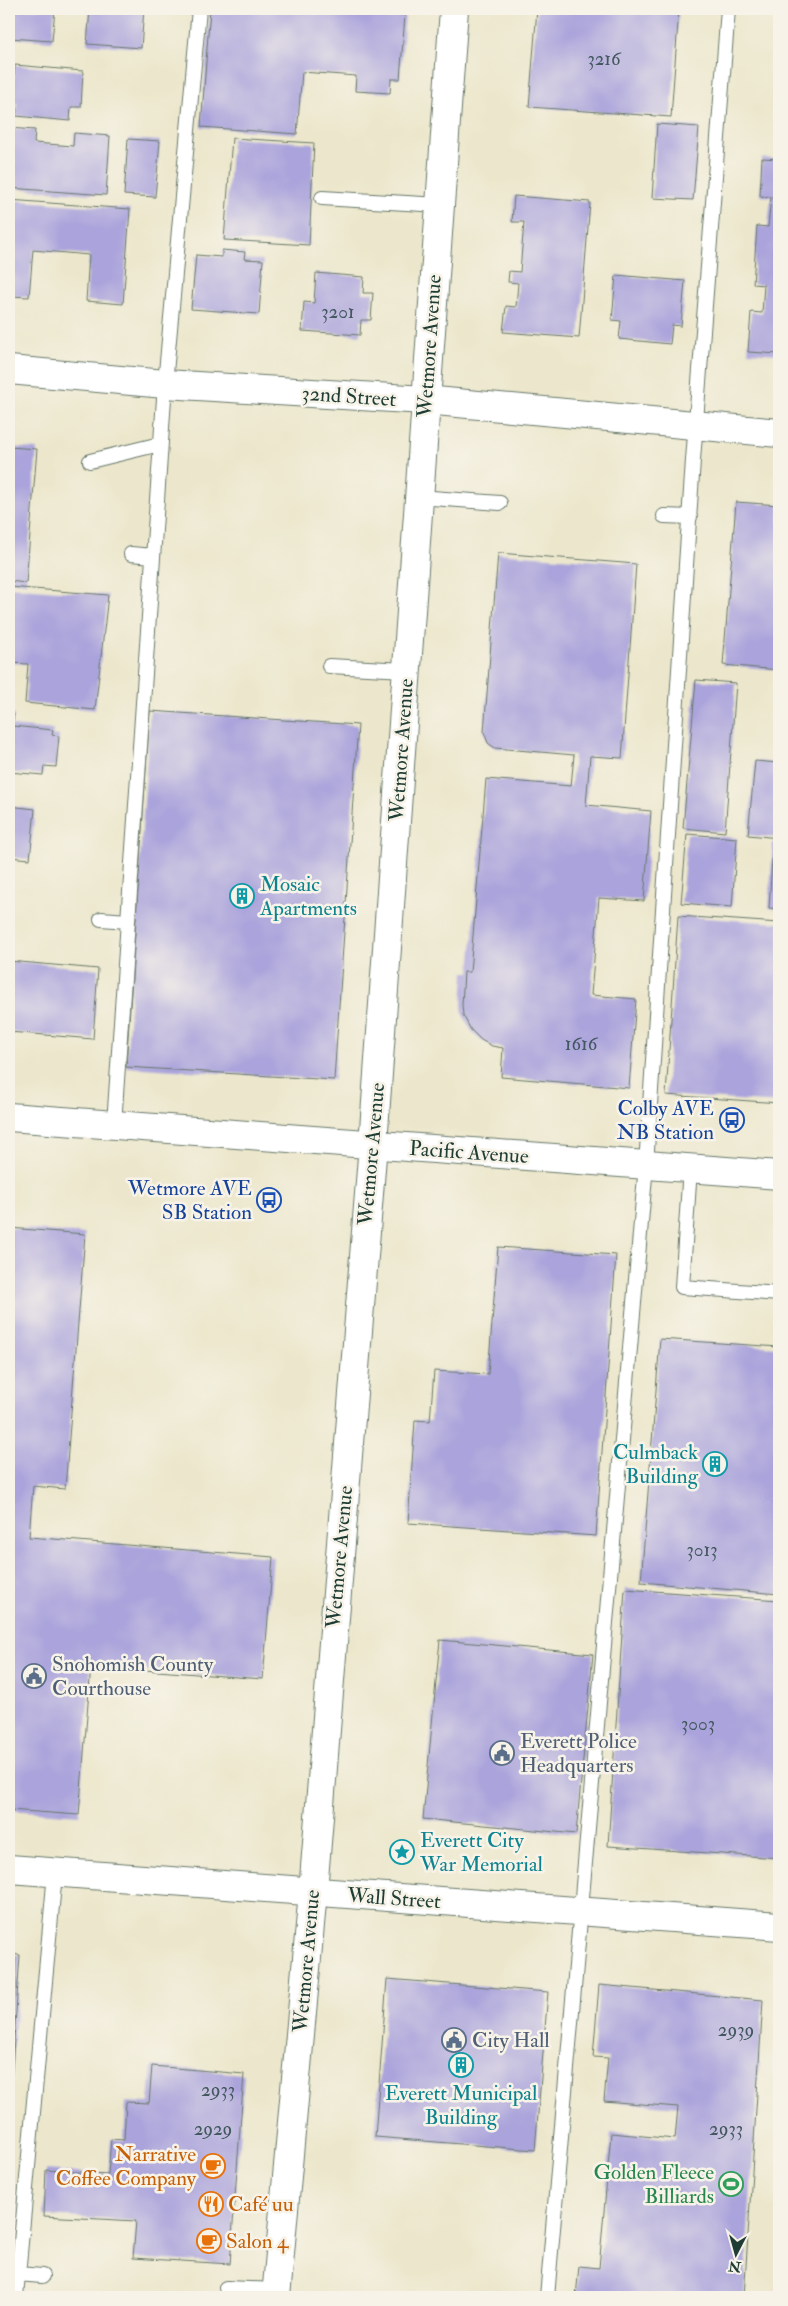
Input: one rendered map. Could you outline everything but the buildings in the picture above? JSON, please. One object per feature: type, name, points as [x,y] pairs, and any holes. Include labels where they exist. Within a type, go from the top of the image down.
[{"type":"street","name":"Wetmore Avenue","points":[[276,2294],[313,1892],[372,1144],[454,9]]},
{"type":"street","name":"32nd Street","points":[[9,370],[165,384],[425,400],[779,433]]},
{"type":"street","name":"Pacific Avenue","points":[[9,1117],[779,1175]]},
{"type":"street","name":"Wall Street","points":[[9,1869],[779,1926]]},
{"type":"lane","points":[[114,1124],[160,444],[199,9]]},
{"type":"lane","points":[[546,2297],[646,1165],[696,426],[728,9]]},
{"type":"lane","points":[[322,198],[440,205]]},
{"type":"lane","points":[[90,460],[160,444]]},
{"type":"lane","points":[[418,497],[500,503]]},
{"type":"lane","points":[[664,516],[690,517]]},
{"type":"lane","points":[[131,554],[153,556]]},
{"type":"lane","points":[[329,666],[406,670]]},
{"type":"lane","points":[[101,919],[128,921]]},
{"type":"lane","points":[[690,1168],[682,1287],[779,1294]]},
{"type":"lane","points":[[16,2297],[55,1873]]},
{"type":"lane","points":[[18,2274],[42,2276]]},
{"type":"lane","points":[[226,2288],[276,2294]]},
{"type":"place","name":"Mosaic Apartments","points":[[242,896]]},
{"type":"place","name":"Colby AVE NB Station","points":[[732,1120]]},
{"type":"place","name":"Wetmore AVE SB Station","points":[[269,1200]]},
{"type":"place","name":"Culmback Building","points":[[715,1464]]},
{"type":"place","name":"Snohomish County Courthouse","points":[[34,1676]]},
{"type":"place","name":"Everett Police Headquarters","points":[[502,1753]]},
{"type":"place","name":"Everett City War Memorial","points":[[402,1852]]},
{"type":"place","name":"City Hall","points":[[454,2040]]},
{"type":"place","name":"Everett Municipal Building","points":[[461,2065]]},
{"type":"place","name":"Narrative Coffee Company","points":[[213,2166]]},
{"type":"place","name":"Golden Fleece Billiards","points":[[731,2184]]},
{"type":"place","name":"Café uu","points":[[211,2204]]},
{"type":"place","name":"Salon 4","points":[[209,2241]]}]
